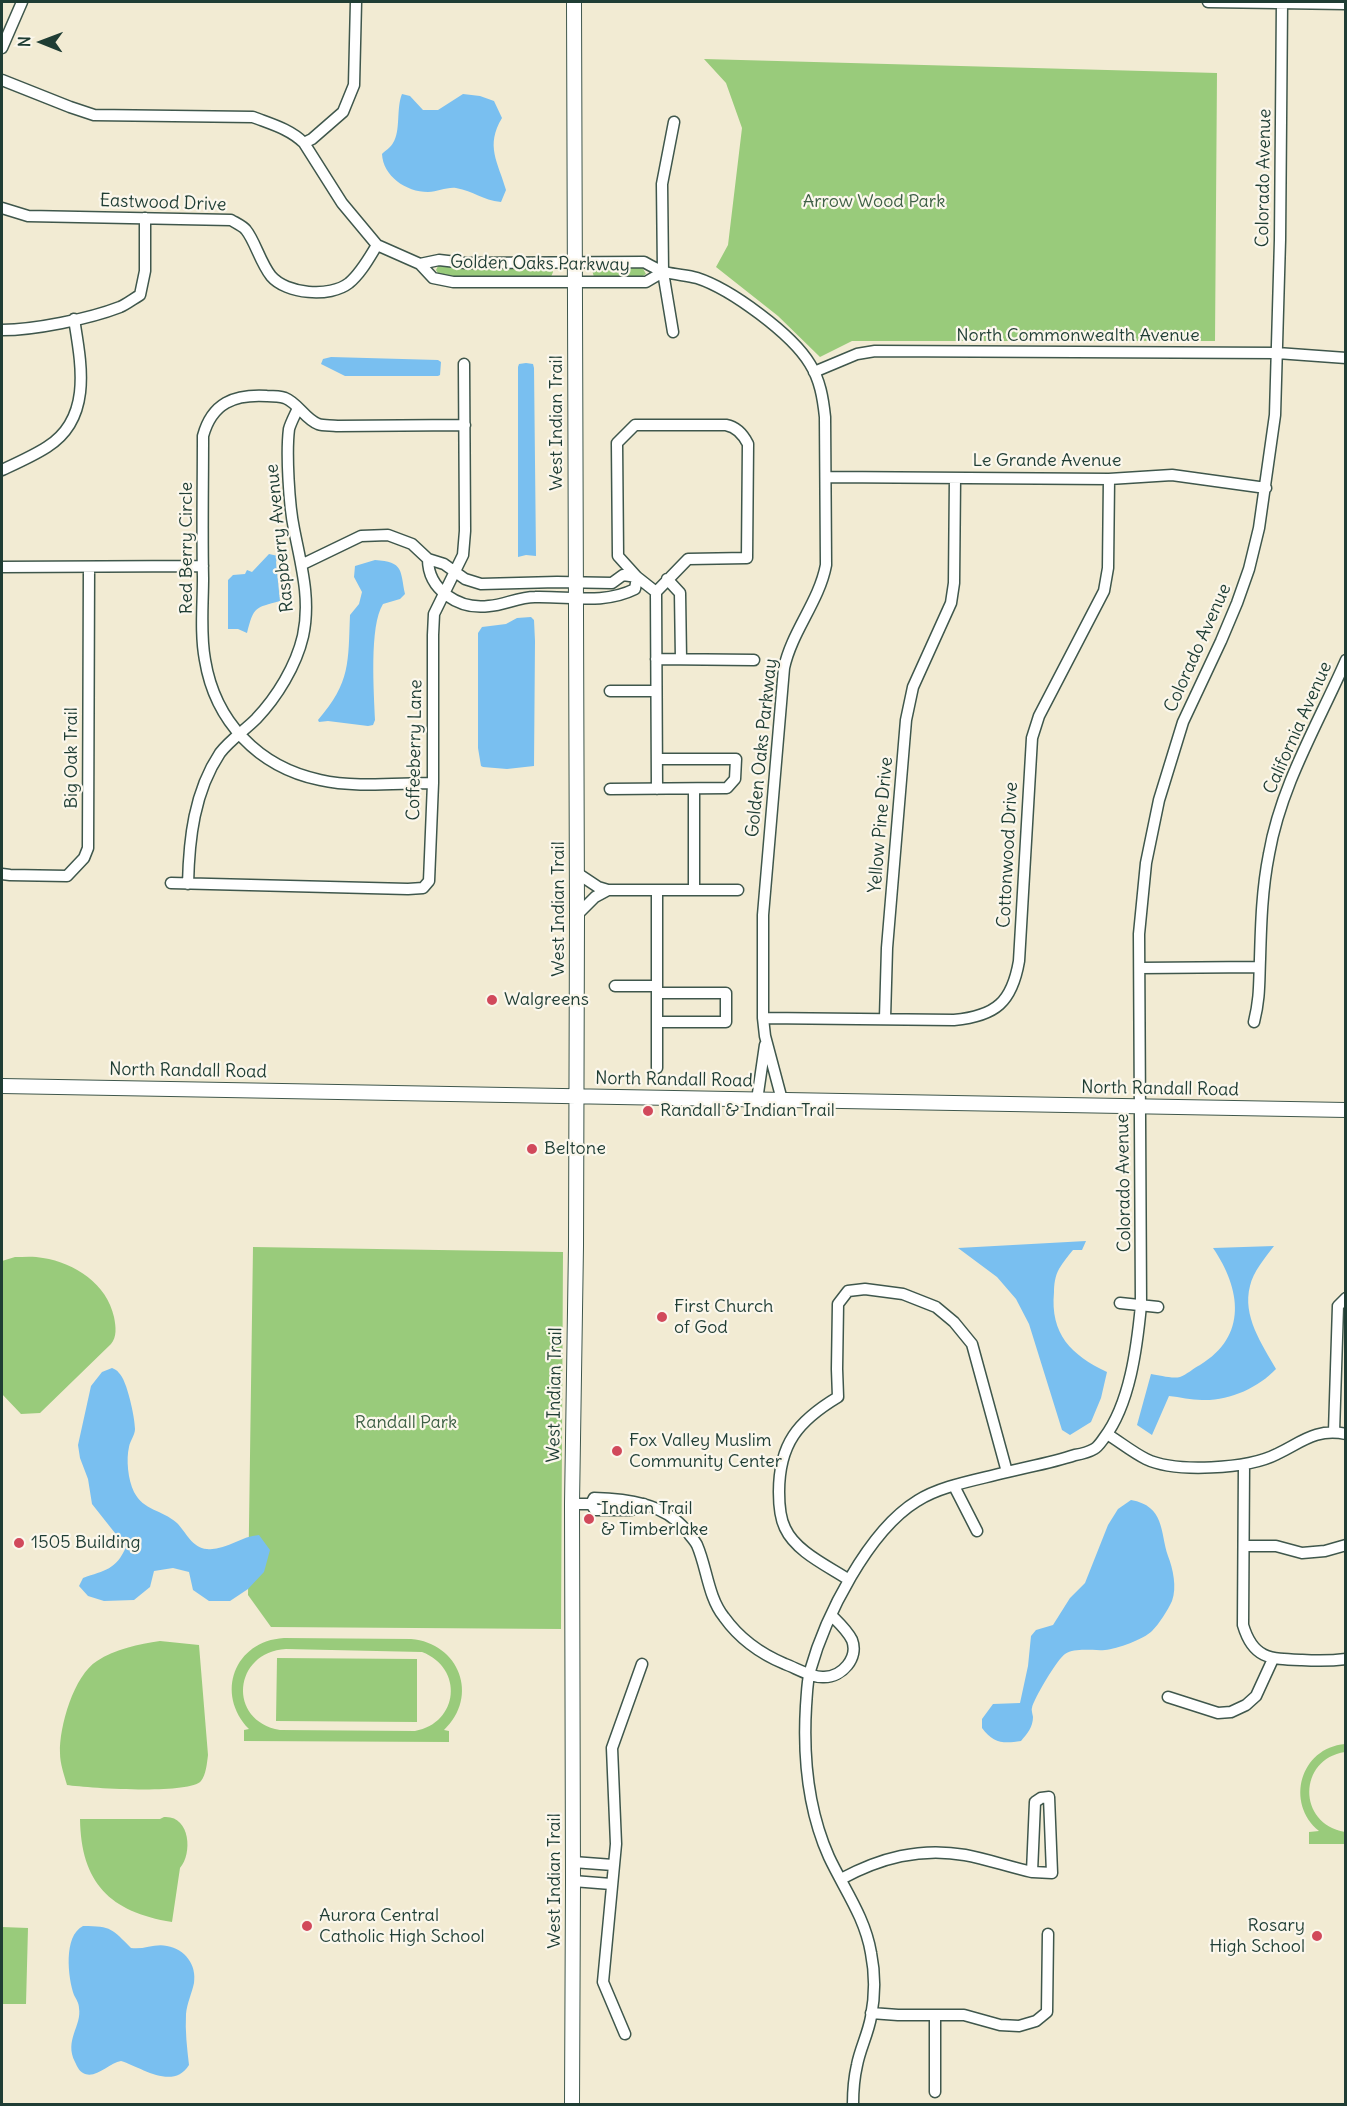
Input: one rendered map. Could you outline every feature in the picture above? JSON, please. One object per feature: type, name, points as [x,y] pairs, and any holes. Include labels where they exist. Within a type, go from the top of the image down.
[{"type":"main road","name":"West Indian Trail","points":[[572,2104],[572,1504],[577,1096],[574,2]]},
{"type":"main road","name":"North Randall Road","points":[[2,1086],[1346,1110]]},
{"type":"street","points":[[2,48],[22,2]]},
{"type":"street","points":[[303,143],[312,139],[343,111],[354,86],[356,2]]},
{"type":"street","points":[[1208,2],[1346,4]]},
{"type":"street","name":"Colorado Avenue","points":[[853,2104],[853,2085],[857,2064],[872,2013],[874,1987],[871,1953],[862,1922],[828,1855],[807,1780],[805,1727],[809,1673],[831,1615],[849,1580],[878,1538],[895,1519],[918,1500],[954,1486],[1095,1449],[1107,1434],[1123,1404],[1138,1334],[1141,1305],[1139,934],[1146,863],[1159,800],[1183,722],[1221,641],[1249,569],[1266,488],[1275,415],[1282,2]]},
{"type":"street","name":"Golden Oaks Parkway","points":[[2,80],[94,115],[253,117],[277,126],[297,136],[303,143],[342,203],[377,245],[420,264],[433,278],[453,282],[646,282],[663,272]]},
{"type":"street","points":[[673,332],[663,272],[662,184],[674,122]]},
{"type":"street","name":"Eastwood Drive","points":[[2,208],[28,216],[231,220],[247,231],[261,261],[279,284],[300,291],[328,291],[348,284],[363,267],[377,245]]},
{"type":"street","points":[[2,330],[22,330],[74,319],[121,306],[140,295],[145,271],[145,218]]},
{"type":"street","name":"Golden Oaks Parkway","points":[[420,264],[439,260],[465,263],[644,262],[663,272],[696,277],[729,293],[793,342],[803,353],[814,372],[824,400],[827,550],[824,576],[791,642],[782,681],[763,915],[763,1018],[765,1036],[782,1100]]},
{"type":"street","points":[[2,470],[49,446],[61,434],[72,416],[80,396],[82,374],[74,319]]},
{"type":"street","name":"North Commonwealth Avenue","points":[[814,372],[857,354],[875,351],[1277,353],[1346,358]]},
{"type":"street","name":"Coffeeberry Lane","points":[[171,883],[423,888],[429,882],[433,783],[434,614],[463,555],[464,364]]},
{"type":"street","name":"Red Berry Circle","points":[[433,783],[321,781],[292,772],[266,759],[227,719],[217,701],[204,657],[203,436],[207,423],[219,407],[232,399],[243,396],[283,397],[318,423],[337,426],[465,425]]},
{"type":"street","name":"Raspberry Avenue","points":[[188,884],[192,823],[197,803],[220,754],[257,718],[273,697],[298,653],[303,635],[306,607],[303,564],[293,527],[290,489],[290,427],[298,408]]},
{"type":"street","points":[[656,592],[637,577],[618,556],[616,443],[635,425],[726,424],[733,426],[748,444],[747,558],[692,557],[684,562],[656,592],[657,789]]},
{"type":"street","name":"Le Grande Avenue","points":[[827,477],[1109,479],[1172,475],[1266,488]]},
{"type":"street","name":"Yellow Pine Drive","points":[[885,1018],[887,948],[906,720],[913,687],[951,603],[954,583],[955,478]]},
{"type":"street","name":"Cottonwood Drive","points":[[763,1018],[954,1020],[986,1014],[1008,998],[1016,981],[1019,961],[1032,738],[1039,716],[1104,591],[1108,568],[1109,479]]},
{"type":"street","points":[[303,564],[361,536],[388,535],[402,539],[418,548],[428,559],[444,564],[465,579],[489,585],[612,583],[623,575],[637,577]]},
{"type":"street","points":[[428,559],[428,570],[443,594],[474,607],[500,605],[531,597],[576,599],[624,595],[635,589],[637,577]]},
{"type":"street","points":[[2,567],[202,567]]},
{"type":"street","name":"Big Oak Trail","points":[[2,874],[67,876],[84,858],[88,848],[89,567]]},
{"type":"street","points":[[668,579],[680,593],[681,659]]},
{"type":"street","points":[[656,659],[754,660]]},
{"type":"street","name":"California Avenue","points":[[1254,1022],[1260,1000],[1262,894],[1278,815],[1300,756],[1346,660]]},
{"type":"street","points":[[610,691],[656,691]]},
{"type":"street","points":[[610,789],[727,788],[735,779],[736,759],[657,759]]},
{"type":"street","points":[[694,789],[694,890]]},
{"type":"street","points":[[577,873],[608,890],[738,890]]},
{"type":"street","points":[[577,915],[595,897],[608,890]]},
{"type":"street","points":[[657,890],[657,1068]]},
{"type":"street","points":[[1140,968],[1259,967]]},
{"type":"street","points":[[615,986],[726,993],[726,1022],[657,1022]]},
{"type":"street","name":"Golden Oaks Parkway","points":[[757,1100],[765,1036]]},
{"type":"street","points":[[849,1580],[801,1548],[785,1529],[779,1503],[779,1473],[786,1447],[800,1425],[817,1410],[838,1397],[838,1304],[848,1291],[865,1289],[903,1294],[936,1307],[954,1322],[972,1344],[1007,1472]]},
{"type":"street","points":[[1334,1432],[1338,1306],[1346,1299]]},
{"type":"street","points":[[1120,1303],[1158,1307]]},
{"type":"street","points":[[1107,1434],[1148,1460],[1185,1467],[1244,1465],[1276,1455],[1307,1437],[1334,1432],[1346,1434]]},
{"type":"street","points":[[1244,1465],[1243,1624],[1246,1637],[1255,1650],[1273,1659],[1332,1661],[1346,1659]]},
{"type":"street","points":[[954,1486],[977,1531]]},
{"type":"street","points":[[572,1504],[591,1504],[594,1498],[622,1499],[645,1504],[676,1519],[696,1543],[706,1579],[722,1616],[744,1640],[769,1657],[819,1677],[837,1675],[848,1666],[854,1652],[852,1641],[844,1628],[831,1615]]},
{"type":"street","points":[[1244,1546],[1276,1546],[1302,1553],[1325,1551],[1346,1545]]},
{"type":"street","points":[[1168,1697],[1210,1712],[1231,1712],[1246,1705],[1256,1696],[1273,1659]]},
{"type":"street","points":[[625,2034],[603,1982],[616,1824],[612,1748],[642,1664]]},
{"type":"street","points":[[841,1879],[884,1859],[929,1852],[966,1855],[1032,1872],[1052,1873],[1049,1797],[1035,1802],[1032,1872]]},
{"type":"street","points":[[573,1862],[613,1865]]},
{"type":"street","points":[[573,1881],[611,1884]]},
{"type":"street","points":[[872,2013],[974,2016],[1000,2025],[1019,2026],[1036,2021],[1047,2012],[1048,1935]]},
{"type":"street","points":[[935,2016],[935,2092]]},
{"type":"green space","name":"Arrow Wood Park","points":[[704,59],[1217,73],[1215,341],[852,341],[820,357],[778,316],[716,267],[728,245],[742,128],[726,83]]},
{"type":"green space","points":[[441,265],[551,268],[553,272],[551,277],[458,277],[439,275],[436,270]]},
{"type":"green space","points":[[596,267],[642,267],[646,274],[641,277],[594,277],[592,270]]},
{"type":"green space","name":"Randall Park","points":[[253,1247],[563,1252],[561,1629],[271,1627],[248,1595]]},
{"type":"green space","points":[[15,1257],[43,1258],[78,1270],[97,1285],[110,1305],[115,1321],[115,1335],[111,1344],[40,1413],[21,1414],[2,1394],[2,1261]]},
{"type":"green space","points":[[284,1638],[411,1639],[428,1643],[441,1650],[452,1661],[459,1673],[462,1687],[461,1702],[455,1716],[444,1730],[449,1731],[449,1742],[244,1741],[244,1730],[249,1729],[239,1715],[233,1700],[232,1686],[235,1672],[242,1659],[267,1641]],"holes":[[[286,1649],[422,1652],[436,1660],[445,1670],[450,1682],[451,1694],[448,1707],[441,1718],[430,1726],[415,1731],[280,1730],[263,1724],[251,1714],[245,1701],[243,1687],[247,1674],[255,1662],[268,1653]]]},
{"type":"green space","points":[[160,1641],[199,1645],[208,1755],[203,1778],[193,1785],[159,1789],[115,1789],[67,1785],[61,1761],[60,1742],[65,1716],[81,1678],[97,1661],[111,1653],[136,1645]]},
{"type":"green space","points":[[277,1658],[417,1659],[417,1722],[276,1721]]},
{"type":"green space","points":[[1345,1744],[1345,1752],[1330,1757],[1318,1766],[1309,1792],[1318,1817],[1329,1827],[1345,1832],[1345,1844],[1309,1844],[1309,1832],[1319,1831],[1302,1806],[1300,1792],[1302,1778],[1317,1755]]},
{"type":"green space","points":[[173,1818],[179,1822],[184,1828],[188,1845],[180,1868],[172,1922],[132,1911],[103,1891],[86,1861],[80,1819],[160,1819]]},
{"type":"green space","points":[[2,1927],[28,1928],[26,2004],[2,2004]]},
{"type":"water","points":[[402,94],[410,96],[423,110],[438,110],[463,94],[494,101],[502,118],[494,137],[495,154],[506,190],[501,202],[456,188],[432,192],[420,191],[404,186],[391,176],[383,162],[382,154],[391,146],[395,138]]},
{"type":"water","points":[[331,357],[438,360],[441,362],[440,375],[345,376],[321,364],[323,359]]},
{"type":"water","points":[[519,364],[533,364],[534,368],[536,556],[518,557],[518,367]]},
{"type":"water","points":[[269,554],[278,556],[276,562],[280,601],[260,607],[254,613],[247,633],[238,629],[228,629],[228,580],[233,575],[245,574],[247,570],[252,572]]},
{"type":"water","points":[[375,560],[396,565],[401,573],[405,594],[400,599],[383,604],[379,614],[373,660],[375,720],[373,725],[368,726],[319,722],[318,720],[337,694],[346,671],[350,615],[359,604],[362,592],[354,577],[355,566]]},
{"type":"water","points":[[531,617],[534,620],[535,641],[534,766],[507,769],[483,767],[478,748],[478,633],[482,627],[506,624],[517,618]]},
{"type":"water","points":[[1086,1241],[1082,1250],[1073,1250],[1057,1275],[1054,1286],[1056,1320],[1060,1331],[1073,1350],[1107,1372],[1101,1398],[1091,1422],[1070,1435],[1062,1430],[1029,1324],[1016,1299],[997,1277],[958,1248]]},
{"type":"water","points":[[1274,1246],[1254,1276],[1248,1297],[1251,1319],[1276,1369],[1261,1382],[1233,1396],[1198,1400],[1169,1396],[1152,1435],[1137,1425],[1151,1374],[1173,1378],[1185,1375],[1215,1353],[1226,1340],[1233,1326],[1234,1295],[1230,1280],[1213,1248]]},
{"type":"water","points":[[112,1368],[122,1377],[132,1408],[135,1429],[129,1447],[128,1463],[130,1482],[138,1498],[177,1523],[193,1543],[202,1548],[220,1548],[259,1535],[270,1550],[264,1572],[248,1589],[230,1601],[209,1601],[193,1590],[189,1572],[173,1568],[154,1571],[150,1587],[134,1600],[104,1601],[88,1596],[79,1586],[83,1578],[114,1565],[126,1547],[92,1504],[88,1479],[78,1445],[91,1386],[102,1372]]},
{"type":"water","points":[[1131,1500],[1150,1508],[1156,1514],[1162,1529],[1174,1578],[1172,1601],[1168,1608],[1152,1631],[1137,1640],[1110,1649],[1079,1650],[1065,1654],[1037,1697],[1032,1709],[1032,1724],[1021,1741],[999,1741],[990,1737],[982,1728],[982,1719],[993,1704],[1020,1703],[1028,1666],[1031,1636],[1036,1630],[1053,1625],[1070,1598],[1085,1583],[1108,1525],[1118,1509]]},
{"type":"water","points":[[83,1926],[111,1930],[131,1948],[158,1945],[173,1948],[184,1954],[192,1964],[194,1983],[186,2014],[189,2065],[182,2073],[166,2077],[121,2061],[97,2073],[88,2075],[80,2071],[71,2047],[78,2021],[79,2006],[72,1988],[69,1958],[72,1939]]},
{"type":"place","name":"Walgreens","points":[[492,1000]]},
{"type":"place","name":"Randall & Indian Trail","points":[[648,1111]]},
{"type":"place","name":"Beltone","points":[[532,1149]]},
{"type":"place","name":"First Church of God","points":[[662,1317]]},
{"type":"place","name":"Fox Valley Muslim Community Center","points":[[617,1451]]},
{"type":"place","name":"Indian Trail & Timberlake","points":[[589,1519]]},
{"type":"place","name":"1505 Building","points":[[19,1543]]},
{"type":"place","name":"Aurora Central Catholic High School","points":[[307,1926]]},
{"type":"place","name":"Rosary High School","points":[[1317,1936]]}]
